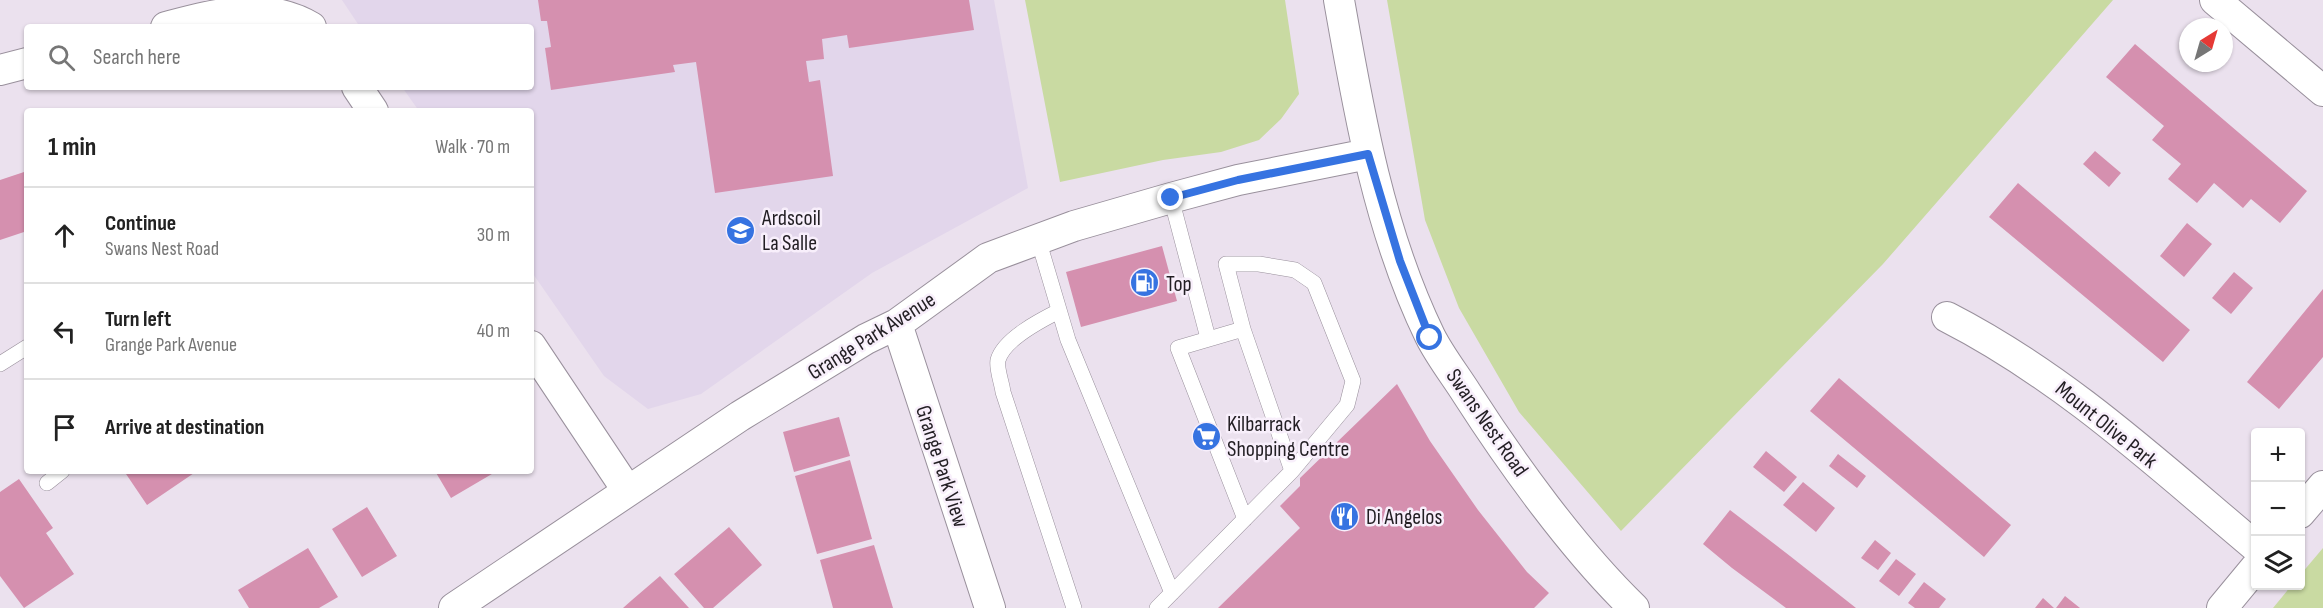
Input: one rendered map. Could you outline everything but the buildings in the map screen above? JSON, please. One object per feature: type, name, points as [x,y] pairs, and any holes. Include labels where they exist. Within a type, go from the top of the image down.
[{"type":"street","name":"Swans Nest Road","points":[[1340,0],[1368,154],[1400,261],[1430,338],[1484,421],[1542,499],[1613,588],[1634,608]]},
{"type":"street","points":[[2215,0],[2323,91]]},
{"type":"street","points":[[177,24],[238,8],[276,10],[296,16],[307,24]]},
{"type":"street","points":[[0,70],[24,64]]},
{"type":"street","points":[[359,90],[371,108]]},
{"type":"street","name":"Grange Park Avenue","points":[[454,608],[627,490],[759,404],[866,339],[897,324],[988,258],[1074,226],[1171,198],[1238,180],[1368,154]]},
{"type":"street","name":"Mount Olive Park","points":[[1947,317],[1996,343],[2082,401],[2251,544]]},
{"type":"street","name":"Grange Park View","points":[[897,324],[990,608]]},
{"type":"street","points":[[534,350],[627,490]]},
{"type":"street","points":[[2305,508],[2323,486]]},
{"type":"street","points":[[2222,608],[2251,573]]},
{"type":"lane","points":[[1171,198],[1208,338]]},
{"type":"lane","points":[[1038,239],[1068,340],[1172,593]]},
{"type":"lane","points":[[1157,608],[1292,471],[1347,405],[1353,381],[1314,283],[1295,270],[1258,264],[1226,264],[1243,329],[1292,471]]},
{"type":"lane","points":[[1059,311],[1030,327],[1005,347],[998,361],[1004,392],[1074,608]]},
{"type":"lane","points":[[1243,329],[1178,348],[1245,519]]},
{"type":"lane","points":[[0,364],[24,355]]},
{"type":"lane","points":[[47,483],[58,474]]},
{"type":"shaded area","name":"Ardscoil La Salle","points":[[342,0],[994,0],[1028,188],[872,273],[701,394],[648,409],[604,376],[534,275],[534,108],[417,108],[404,90],[534,90],[534,24],[358,24]]},
{"type":"green space","points":[[1025,0],[1285,0],[1299,94],[1281,119],[1259,140],[1221,152],[1163,160],[1060,182]]},
{"type":"green space","points":[[1387,0],[2113,0],[1883,264],[1621,531],[1519,412],[1459,308],[1425,220]]},
{"type":"green space","points":[[2323,548],[2323,608],[2273,608],[2288,590],[2305,590],[2305,569]]},
{"type":"place","name":"Ardscoil La Salle","points":[[741,230]]},
{"type":"place","name":"Top","points":[[1145,283]]},
{"type":"place","name":"Kilbarrack Shopping Centre","points":[[1206,436]]},
{"type":"place","name":"Di Angelos","points":[[1345,516]]},
{"type":"route","points":[[1171,198],[1238,180],[1368,154],[1400,261],[1430,338]]}]
